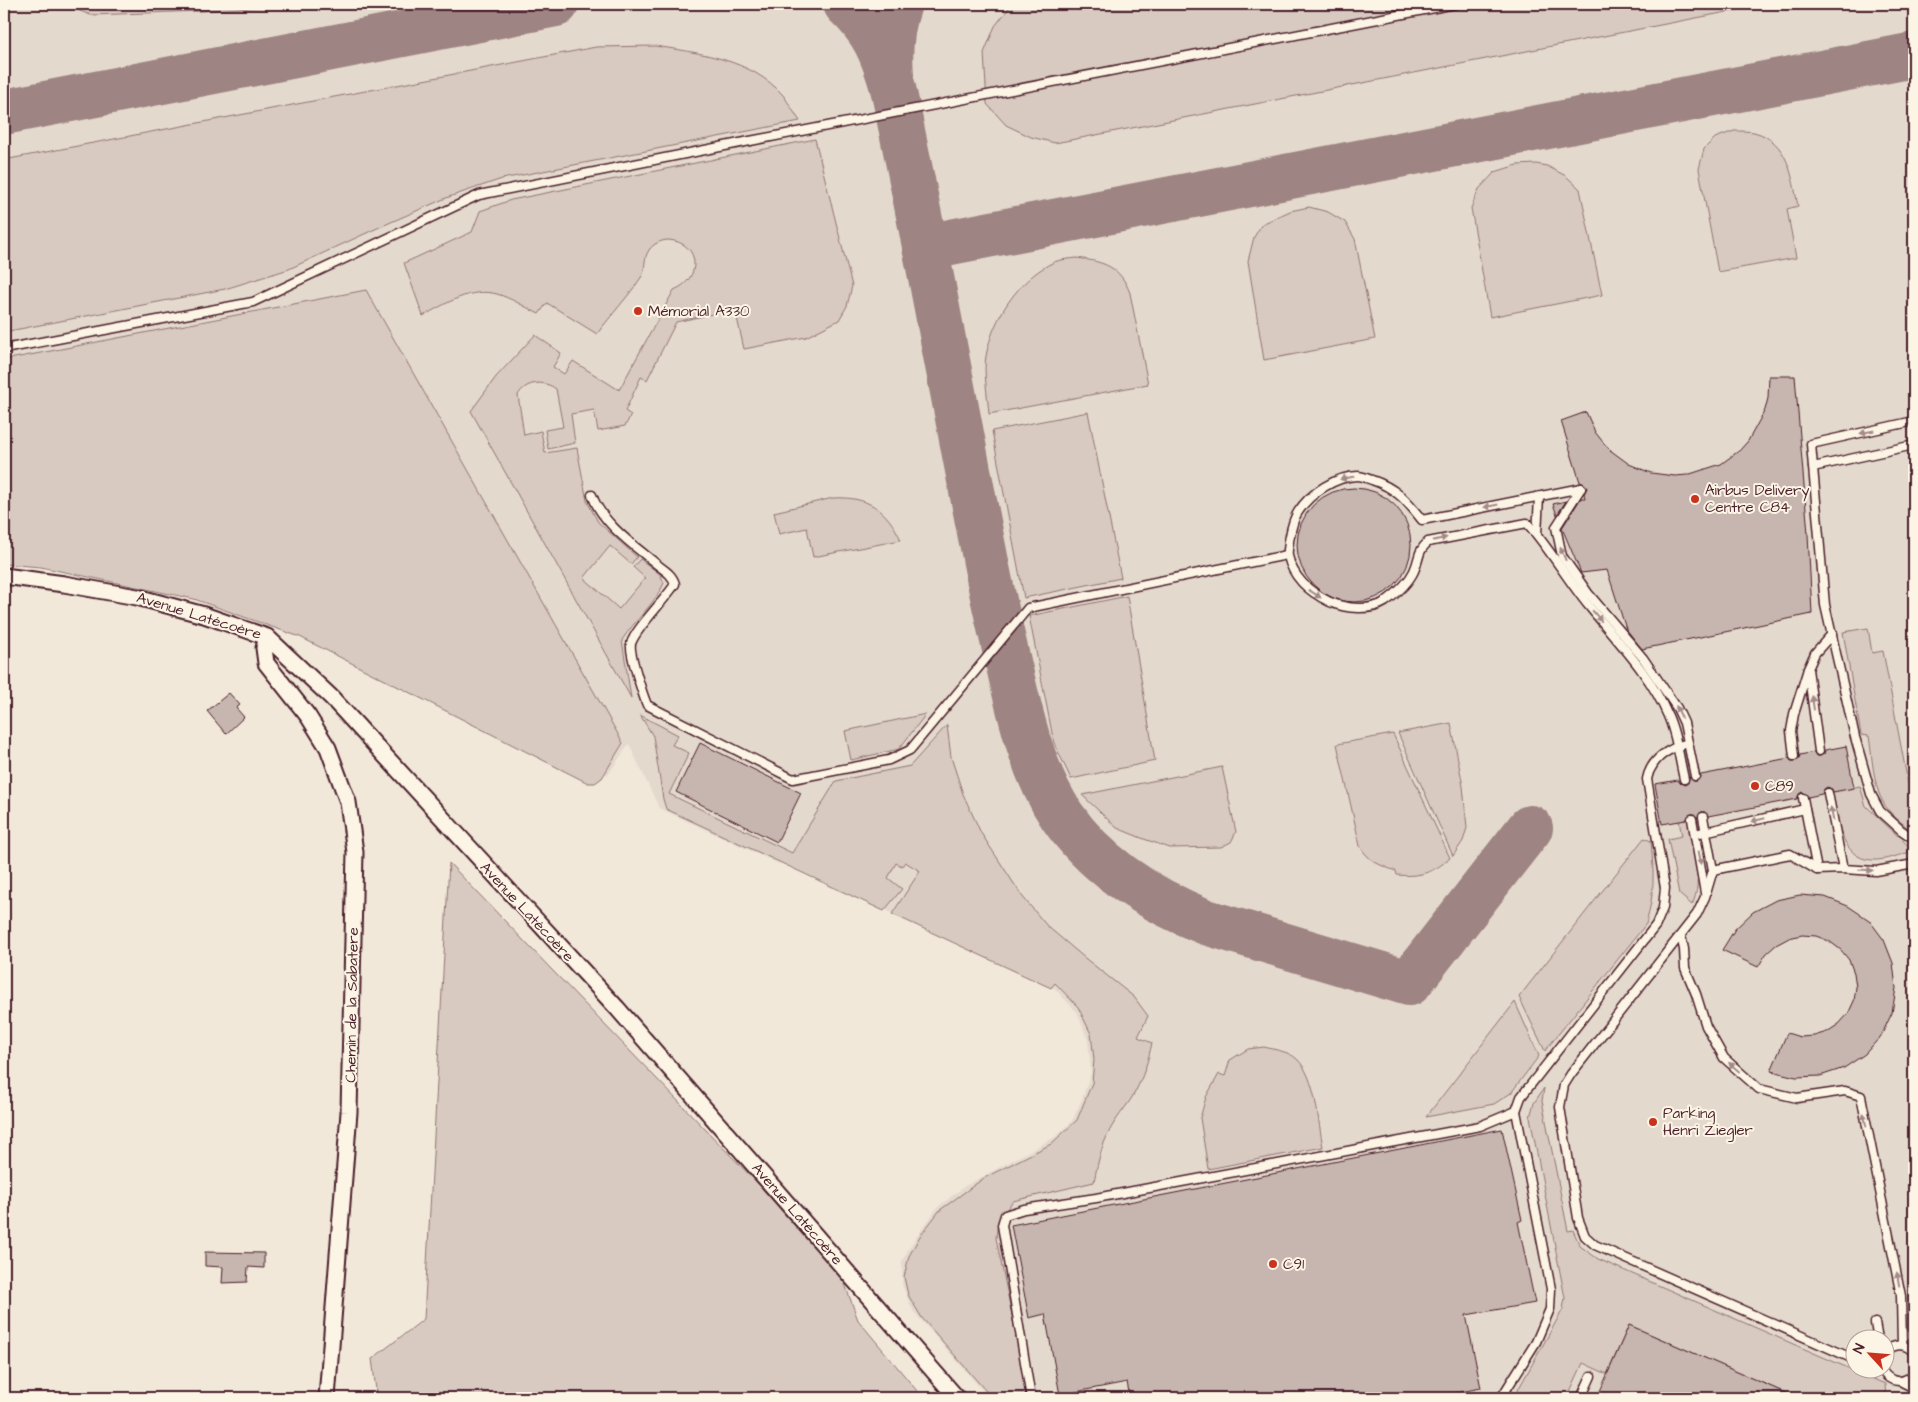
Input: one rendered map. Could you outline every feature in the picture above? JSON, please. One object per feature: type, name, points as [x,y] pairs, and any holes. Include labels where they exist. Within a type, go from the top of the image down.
[{"type":"street","name":"Avenue Latécoère","points":[[4,576],[137,597],[204,615],[267,637],[331,697],[617,1008],[958,1398]]},
{"type":"street","name":"Chemin de la Sabatere","points":[[267,637],[264,648],[266,663],[308,716],[328,748],[348,802],[355,852],[349,1112],[327,1398]]},
{"type":"lane","points":[[4,349],[253,302],[479,195],[750,140],[1455,4]]},
{"type":"lane","points":[[1914,421],[1811,444],[1825,606],[1855,737],[1871,794],[1880,811],[1914,839]]},
{"type":"lane","points":[[1813,467],[1914,445]]},
{"type":"lane","points":[[1684,779],[1669,717],[1655,687],[1588,605],[1528,522],[1428,542],[1420,549],[1413,573],[1405,584],[1384,603],[1372,608],[1338,605],[1319,597],[1308,589],[1298,577],[1287,555],[1292,524],[1298,511],[1315,494],[1342,478],[1359,476],[1388,486],[1400,494],[1422,520],[1580,488],[1556,527],[1562,556],[1588,593],[1643,658],[1677,708],[1684,723],[1695,776]]},
{"type":"lane","points":[[592,496],[598,510],[640,550],[668,572],[673,577],[675,584],[670,593],[636,634],[631,645],[641,691],[647,705],[793,779],[889,760],[910,750],[1028,608],[1287,555]]},
{"type":"lane","points":[[1537,534],[1539,497]]},
{"type":"lane","points":[[1794,756],[1792,731],[1794,714],[1808,669],[1814,653],[1832,634]]},
{"type":"lane","points":[[1808,669],[1819,751]]},
{"type":"lane","points":[[1501,1398],[1536,1342],[1550,1309],[1552,1289],[1516,1111],[1521,1097],[1656,925],[1663,908],[1665,888],[1647,779],[1649,769],[1660,756],[1677,746],[1688,743]]},
{"type":"lane","points":[[1828,793],[1843,869]]},
{"type":"lane","points":[[1803,798],[1817,870]]},
{"type":"lane","points":[[1695,834],[1805,809]]},
{"type":"lane","points":[[1703,817],[1713,870],[1698,914],[1564,1085],[1560,1107],[1578,1218],[1585,1236],[1595,1245],[1846,1356]]},
{"type":"lane","points":[[1692,819],[1705,898]]},
{"type":"lane","points":[[1713,870],[1790,854],[1817,870],[1876,871],[1914,864]]},
{"type":"lane","points":[[1681,936],[1684,949],[1684,968],[1696,994],[1706,1026],[1724,1058],[1760,1089],[1797,1098],[1845,1091],[1861,1096],[1902,1306],[1908,1348]]},
{"type":"lane","points":[[1033,1398],[1030,1392],[1002,1225],[1005,1216],[1024,1209],[1096,1198],[1480,1126],[1516,1111]]},
{"type":"lane","points":[[1875,1323],[1876,1330]]},
{"type":"lane","points":[[1908,1348],[1914,1340]]},
{"type":"lane","points":[[1900,1382],[1914,1374]]},
{"type":"lane","points":[[1581,1398],[1591,1376]]},
{"type":"lane","points":[[1893,1380],[1914,1388]]},
{"type":"shaded area","points":[[4,4],[1914,4],[1914,1398],[989,1398],[913,1311],[902,1285],[902,1261],[912,1243],[938,1207],[965,1186],[1055,1137],[1072,1121],[1091,1073],[1088,1041],[1077,1012],[1054,988],[659,808],[629,744],[608,775],[354,639],[4,544]]},
{"type":"shaded area","points":[[60,4],[296,4],[202,11],[91,15]]},
{"type":"shaded area","points":[[1012,4],[1768,4],[1055,143],[1031,137],[1006,125],[987,104],[984,53],[995,26]]},
{"type":"shaded area","points":[[655,46],[707,55],[756,73],[783,95],[800,121],[502,179],[446,198],[289,269],[225,289],[4,332],[4,160],[596,47]]},
{"type":"shaded area","points":[[1734,131],[1754,132],[1766,137],[1775,143],[1787,162],[1794,183],[1798,206],[1787,209],[1796,258],[1718,272],[1699,169],[1704,149],[1715,138]]},
{"type":"shaded area","points":[[815,139],[852,286],[847,306],[839,320],[806,337],[744,349],[735,309],[676,322],[647,380],[641,377],[625,411],[631,415],[625,426],[598,431],[594,410],[571,414],[575,443],[548,449],[545,430],[563,427],[556,389],[546,384],[536,383],[521,390],[518,395],[524,435],[541,431],[545,453],[577,448],[587,501],[598,522],[637,557],[631,564],[610,546],[584,578],[619,609],[645,578],[633,567],[640,559],[660,574],[664,583],[650,605],[622,640],[631,698],[471,411],[496,377],[535,335],[561,353],[553,367],[564,374],[573,361],[619,390],[674,290],[690,278],[694,262],[692,254],[680,243],[669,240],[653,246],[647,253],[642,276],[597,334],[547,303],[539,314],[508,298],[487,292],[458,298],[423,316],[404,263],[472,232],[480,211],[511,200]]},
{"type":"shaded area","points":[[1536,164],[1547,166],[1566,176],[1580,189],[1602,295],[1490,317],[1471,208],[1479,189],[1495,172],[1517,165]]},
{"type":"shaded area","points":[[1309,207],[1328,212],[1345,222],[1355,239],[1375,339],[1264,360],[1248,261],[1254,237],[1262,224],[1290,211]]},
{"type":"shaded area","points":[[1077,258],[1095,261],[1110,267],[1116,271],[1126,284],[1130,293],[1148,384],[989,414],[985,362],[989,342],[1001,314],[1019,289],[1041,269],[1057,261]]},
{"type":"shaded area","points":[[366,290],[623,743],[602,778],[595,783],[588,783],[300,637],[194,599],[41,567],[4,564],[4,360]]},
{"type":"shaded area","points":[[1088,412],[1121,578],[1024,598],[992,431]]},
{"type":"shaded area","points":[[833,498],[856,499],[866,502],[889,520],[901,540],[813,557],[807,528],[779,534],[774,512]]},
{"type":"shaded area","points":[[1127,596],[1155,761],[1071,779],[1054,743],[1029,616]]},
{"type":"shaded area","points":[[1868,628],[1872,653],[1883,651],[1914,815],[1914,832],[1893,815],[1883,802],[1875,779],[1869,736],[1861,735],[1843,632]]},
{"type":"shaded area","points":[[926,714],[899,749],[851,760],[845,731]]},
{"type":"shaded area","points":[[640,715],[678,735],[672,745],[689,753],[669,794],[792,853],[836,781],[910,766],[947,725],[951,757],[963,794],[981,833],[1022,896],[1047,926],[1134,997],[1148,1016],[1138,1037],[1152,1043],[1145,1069],[1134,1094],[1104,1142],[1094,1182],[1013,1201],[998,1221],[996,1238],[1029,1398],[992,1398],[922,1318],[908,1295],[904,1277],[909,1256],[920,1236],[940,1210],[984,1178],[1051,1144],[1077,1120],[1092,1083],[1094,1060],[1091,1034],[1078,1007],[1055,983],[1051,988],[892,914],[920,871],[905,862],[902,866],[896,863],[888,878],[902,889],[884,911],[666,809],[653,736]]},
{"type":"shaded area","points":[[1451,723],[1463,786],[1467,828],[1463,841],[1453,856],[1398,733]]},
{"type":"shaded area","points":[[1393,734],[1450,858],[1438,867],[1425,873],[1397,875],[1396,871],[1375,862],[1367,856],[1360,846],[1337,744]]},
{"type":"shaded area","points":[[1222,767],[1236,832],[1231,842],[1221,847],[1170,848],[1144,839],[1117,828],[1082,795]]},
{"type":"shaded area","points":[[1860,786],[1866,806],[1914,851],[1877,860],[1861,858],[1853,852],[1842,835],[1838,824],[1832,792]]},
{"type":"shaded area","points":[[1689,819],[1697,874],[1697,885],[1692,905],[1679,894],[1668,839],[1682,836],[1679,821]]},
{"type":"shaded area","points":[[1644,838],[1651,841],[1653,873],[1651,902],[1646,924],[1545,1051],[1519,997]]},
{"type":"shaded area","points":[[449,863],[838,1265],[858,1320],[923,1398],[377,1398],[372,1359],[424,1319]]},
{"type":"shaded area","points":[[1515,1002],[1539,1056],[1511,1093],[1494,1104],[1426,1117]]},
{"type":"shaded area","points":[[1264,1047],[1290,1054],[1303,1067],[1312,1088],[1323,1147],[1208,1169],[1200,1118],[1206,1097],[1219,1074],[1225,1076],[1230,1060],[1248,1049]]},
{"type":"shaded area","points":[[1544,1088],[1542,1101],[1568,1231],[1573,1230],[1580,1246],[1598,1259],[1846,1367],[1846,1380],[1876,1380],[1885,1384],[1886,1398],[1797,1398],[1629,1325],[1607,1374],[1583,1363],[1567,1398],[1514,1397],[1563,1309],[1565,1298],[1530,1117],[1534,1103]]},
{"type":"building","name":"Airbus Delivery Centre C84","points":[[1769,376],[1795,376],[1808,534],[1812,614],[1642,649],[1626,629],[1607,570],[1581,573],[1562,528],[1581,498],[1585,498],[1584,494],[1587,488],[1580,482],[1561,421],[1586,412],[1595,432],[1603,442],[1610,450],[1629,464],[1651,473],[1675,476],[1687,475],[1721,464],[1740,450],[1748,441],[1765,410],[1768,398]]},
{"type":"building","points":[[1354,488],[1376,492],[1395,504],[1407,523],[1411,545],[1407,567],[1395,586],[1376,598],[1354,602],[1332,598],[1313,586],[1301,567],[1297,545],[1301,523],[1313,504],[1332,492]]},
{"type":"building","points":[[1566,501],[1557,515],[1553,504]]},
{"type":"building","points":[[229,693],[240,705],[236,708],[244,717],[226,734],[207,711]]},
{"type":"building","points":[[700,743],[801,793],[777,842],[676,792]]},
{"type":"building","name":"C89","points":[[1846,746],[1854,788],[1833,792],[1832,789],[1827,787],[1822,794],[1808,797],[1802,792],[1797,799],[1708,816],[1705,812],[1701,812],[1697,818],[1694,814],[1691,814],[1686,820],[1662,824],[1655,784],[1678,780],[1685,785],[1688,783],[1689,777],[1693,781],[1697,781],[1701,775],[1789,758],[1791,761],[1795,761],[1799,759],[1800,755],[1814,752],[1816,756],[1820,756],[1824,754],[1825,750]]},
{"type":"building","points":[[1800,895],[1825,897],[1848,906],[1869,920],[1884,940],[1893,963],[1896,988],[1892,1013],[1881,1036],[1865,1054],[1844,1068],[1820,1076],[1796,1077],[1771,1071],[1787,1033],[1800,1037],[1814,1036],[1827,1032],[1839,1024],[1848,1014],[1854,1001],[1856,987],[1854,973],[1849,960],[1841,950],[1829,941],[1816,936],[1802,935],[1789,938],[1776,945],[1766,954],[1758,967],[1722,950],[1735,929],[1753,912],[1776,900]]},
{"type":"building","name":"C91","points":[[1502,1129],[1522,1220],[1518,1222],[1535,1303],[1466,1315],[1481,1388],[1430,1398],[1130,1398],[1127,1382],[1060,1395],[1045,1314],[1029,1318],[1011,1225]]},
{"type":"building","points":[[205,1252],[264,1253],[264,1268],[248,1267],[247,1282],[222,1283],[223,1267],[205,1266]]},
{"type":"building","points":[[1629,1325],[1797,1398],[1597,1398]]},
{"type":"taxiway","points":[[4,112],[556,4]]},
{"type":"taxiway","points":[[846,4],[863,23],[876,42],[893,88],[990,580],[1018,705],[1035,762],[1043,781],[1062,816],[1076,834],[1091,851],[1126,880],[1185,913],[1206,922],[1409,983],[1530,828]]},
{"type":"taxiway","points":[[891,75],[891,39],[899,4]]},
{"type":"taxiway","points":[[925,247],[1914,55]]},
{"type":"place","name":"Mémorial A330","points":[[638,311]]},
{"type":"place","name":"Airbus Delivery Centre C84","points":[[1695,499]]},
{"type":"place","name":"C89","points":[[1755,786]]},
{"type":"place","name":"Parking Henri Ziegler","points":[[1653,1122]]},
{"type":"place","name":"C91","points":[[1273,1264]]}]
